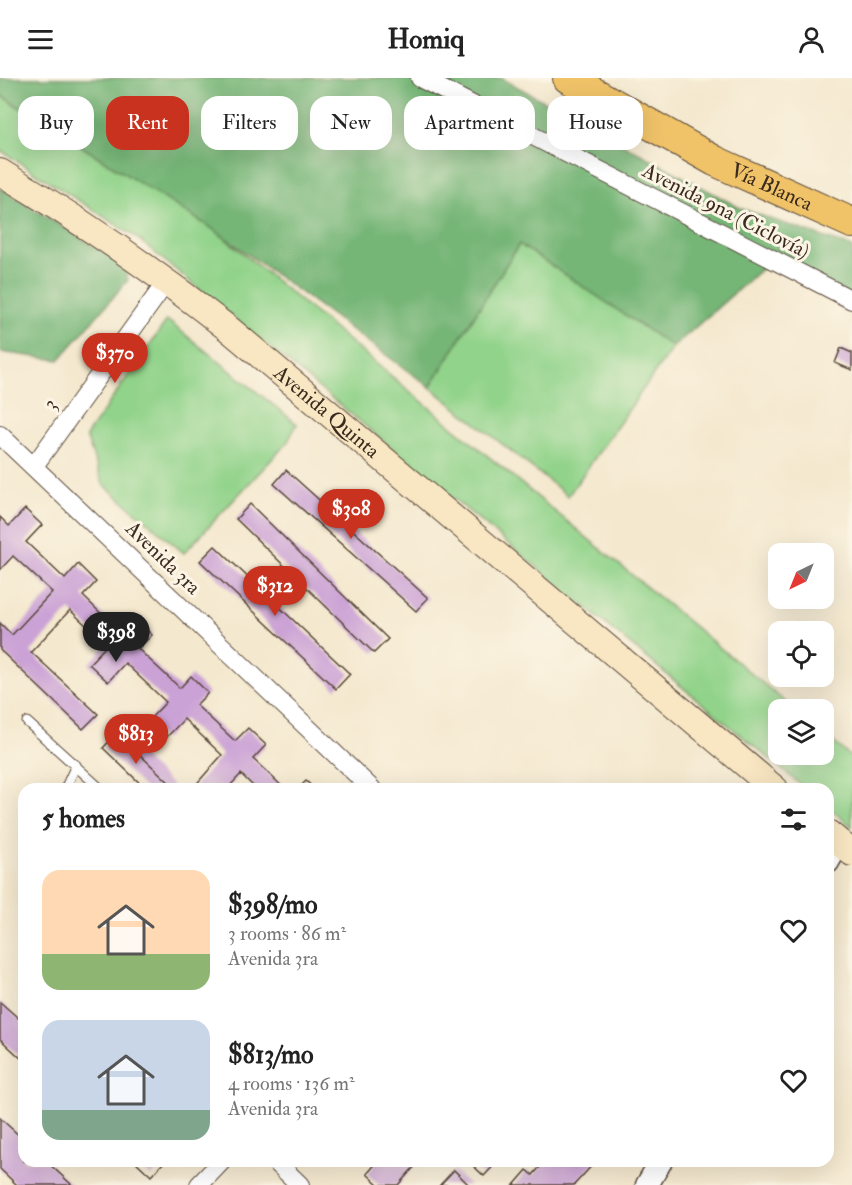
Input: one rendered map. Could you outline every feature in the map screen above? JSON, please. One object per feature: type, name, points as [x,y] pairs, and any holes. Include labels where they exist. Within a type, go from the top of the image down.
[{"type":"highway","name":"Vía Blanca","points":[[568,78],[714,161],[852,222]]},
{"type":"main road","name":"Avenida Quinta","points":[[0,172],[85,223],[167,281],[230,330],[768,783]]},
{"type":"street","name":"Avenida 9na (Ciclovía)","points":[[420,78],[852,300]]},
{"type":"street","name":"3","points":[[34,466],[167,281]]},
{"type":"street","name":"Avenida 3ra","points":[[0,435],[366,783]]},
{"type":"street","points":[[199,1185],[216,1167]]},
{"type":"street","points":[[281,1167],[300,1185]]},
{"type":"street","points":[[647,1185],[658,1167]]},
{"type":"lane","points":[[27,722],[95,783]]},
{"type":"lane","points":[[68,783],[76,765]]},
{"type":"green space","points":[[0,78],[501,78],[534,96],[404,96],[404,150],[535,150],[535,96],[547,103],[547,150],[633,150],[742,209],[852,247],[852,298],[774,258],[673,347],[519,244],[430,387],[216,231],[87,150],[94,150],[94,96],[18,96],[18,106],[0,95]]},
{"type":"green space","points":[[0,95],[18,106],[18,150],[87,150],[216,231],[782,699],[768,699],[768,758],[137,238],[0,150]]},
{"type":"green space","points":[[0,188],[124,265],[128,280],[59,360],[0,352]]},
{"type":"green space","points":[[519,244],[673,347],[568,496],[430,387]]},
{"type":"green space","points":[[167,320],[297,424],[287,443],[184,553],[103,484],[86,436]]},
{"type":"green space","points":[[834,743],[852,758],[852,827],[834,812],[834,783],[799,783],[777,765],[834,765]]},
{"type":"building","points":[[841,348],[852,353],[852,370],[835,363]]},
{"type":"building","points":[[286,470],[428,598],[416,611],[274,484]]},
{"type":"building","points":[[250,504],[388,639],[374,653],[236,519]]},
{"type":"building","points":[[25,509],[42,525],[26,542],[65,579],[78,564],[96,582],[83,596],[120,632],[133,617],[152,635],[138,649],[180,688],[191,676],[208,693],[196,705],[235,741],[248,728],[266,745],[253,759],[279,783],[250,783],[241,774],[233,783],[197,783],[222,755],[184,719],[165,739],[147,722],[166,702],[125,663],[108,682],[89,664],[107,645],[70,610],[31,652],[98,714],[83,729],[0,650],[0,623],[12,635],[52,592],[13,556],[0,570],[0,517],[9,526]]},
{"type":"building","points":[[215,546],[350,674],[336,689],[200,561]]},
{"type":"building","points":[[117,733],[170,783],[140,783],[103,748]]},
{"type":"building","points":[[0,1002],[18,1018],[18,1056],[0,1039]]},
{"type":"building","points":[[0,1118],[18,1134],[18,1167],[52,1167],[72,1185],[17,1185],[0,1169]]},
{"type":"building","points":[[141,1167],[159,1167],[151,1176]]},
{"type":"building","points":[[373,1167],[414,1167],[398,1185],[379,1185],[367,1174]]},
{"type":"building","points":[[474,1167],[492,1167],[484,1176]]},
{"type":"building","points":[[540,1167],[590,1167],[574,1185],[514,1185],[527,1170],[533,1175]]},
{"type":"building","points":[[454,1170],[469,1185],[440,1185]]}]
